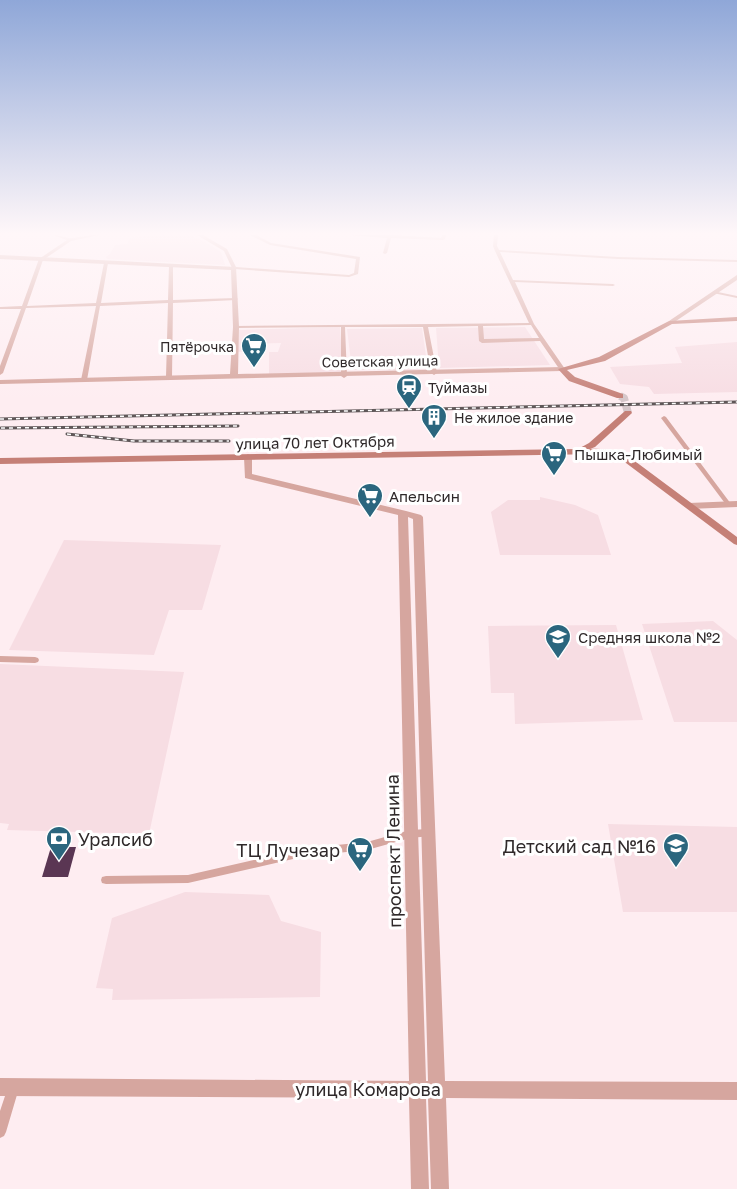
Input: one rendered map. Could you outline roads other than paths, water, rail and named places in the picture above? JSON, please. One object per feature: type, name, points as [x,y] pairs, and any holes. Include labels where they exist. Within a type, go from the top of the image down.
[{"type":"main road","points":[[671,322],[737,319]]},
{"type":"main road","name":"Советская улица","points":[[562,369],[602,359],[671,322]]},
{"type":"main road","points":[[562,369],[572,379],[620,396]]},
{"type":"main road","points":[[578,451],[592,445],[628,413]]},
{"type":"main road","name":"улица 70 лет Октября","points":[[0,461],[578,451],[610,453],[629,461],[689,506]]},
{"type":"main road","points":[[689,506],[737,542]]},
{"type":"street","points":[[0,372],[29,290]]},
{"type":"street","points":[[84,380],[100,290]]},
{"type":"street","points":[[169,377],[170,290]]},
{"type":"street","points":[[234,376],[235,290]]},
{"type":"street","points":[[516,290],[532,324],[562,369]]},
{"type":"street","points":[[715,292],[737,297]]},
{"type":"street","name":"Советская улица","points":[[671,322],[715,292]]},
{"type":"street","points":[[0,308],[236,299]]},
{"type":"street","points":[[480,324],[482,341],[541,339]]},
{"type":"street","points":[[236,327],[532,324]]},
{"type":"street","points":[[425,325],[434,373]]},
{"type":"street","points":[[343,326],[344,376]]},
{"type":"street","name":"Советская улица","points":[[0,382],[169,377],[344,376],[562,369]]},
{"type":"street","points":[[664,418],[733,505]]},
{"type":"street","points":[[248,457],[248,476],[418,517],[440,1189]]},
{"type":"street","points":[[689,506],[733,505]]},
{"type":"street","name":"проспект Ленина","points":[[403,513],[420,1189]]},
{"type":"street","points":[[0,659],[35,660]]},
{"type":"street","points":[[106,880],[188,879],[306,852],[367,846],[410,834],[428,833]]},
{"type":"street","points":[[0,1132],[7,1087]]},
{"type":"street","name":"улица Комарова","points":[[7,1087],[737,1091]]},
{"type":"tunnel","points":[[620,396],[624,398],[628,413]]},
{"type":"railway","points":[[0,419],[737,402]]},
{"type":"railway","points":[[1,428],[238,426]]},
{"type":"railway","points":[[67,434],[134,441],[229,441]]},
{"type":"place","name":"Пятёрочка","points":[[254,369]]},
{"type":"place","name":"Туймазы","points":[[409,410]]},
{"type":"place","name":"Не жилое здание","points":[[434,440]]},
{"type":"place","name":"Пышка-Любимый","points":[[554,477]]},
{"type":"place","name":"Апельсин","points":[[370,519]]},
{"type":"place","name":"Средняя школа №2","points":[[558,660]]},
{"type":"place","name":"Уралсиб","points":[[59,862]]},
{"type":"place","name":"Детский сад №16","points":[[676,869]]},
{"type":"place","name":"ТЦ Лучезар","points":[[360,873]]}]
